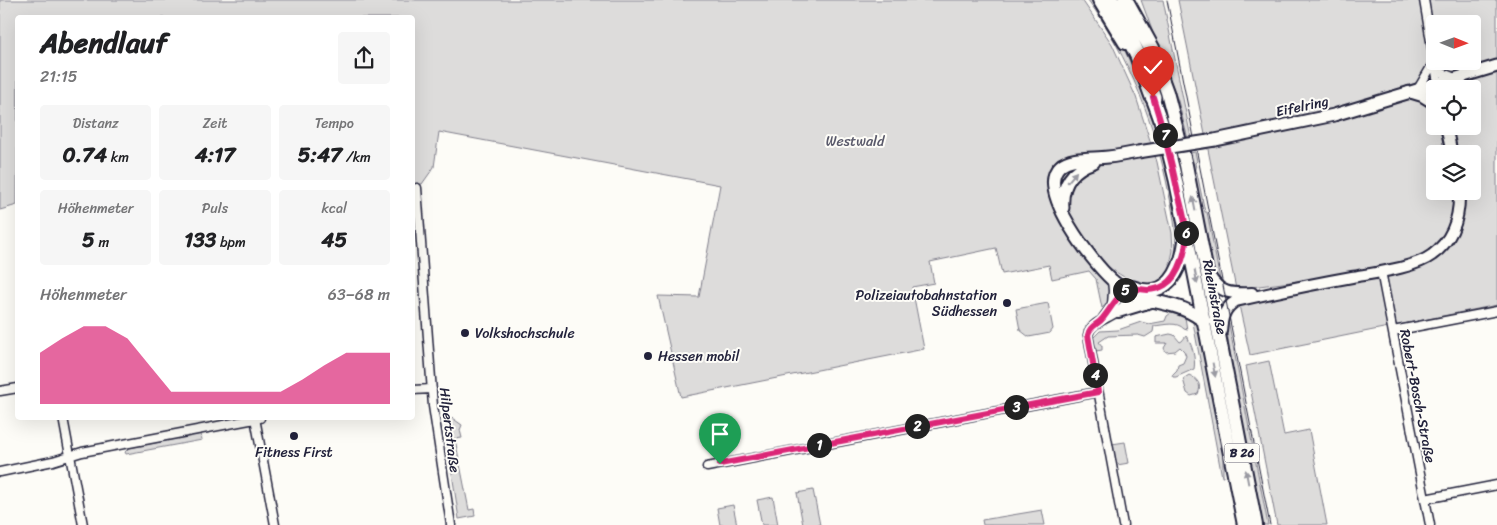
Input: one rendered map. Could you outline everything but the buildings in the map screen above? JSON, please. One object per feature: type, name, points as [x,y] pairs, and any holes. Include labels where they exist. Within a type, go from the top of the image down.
[{"type":"highway","points":[[1110,0],[1138,56],[1153,97]]},
{"type":"highway","points":[[1125,0],[1152,49]]},
{"type":"main road","name":"Rheinstraße","points":[[1099,0],[1121,36],[1153,97],[1171,158],[1244,525]]},
{"type":"main road","name":"Rheinstraße","points":[[1134,0],[1167,92],[1177,126],[1256,525]]},
{"type":"main road","name":"Eifelring","points":[[1461,80],[1497,66]]},
{"type":"main road","name":"Eifelring","points":[[1130,290],[1112,280],[1093,258],[1065,217],[1063,199],[1067,181],[1080,168],[1109,157],[1215,140],[1334,115],[1426,89]]},
{"type":"main road","points":[[1130,290],[1152,290],[1172,280],[1181,263],[1186,231]]},
{"type":"main road","name":"Eifelring","points":[[1093,258],[1130,290]]},
{"type":"main road","points":[[1130,290],[1151,301],[1185,308],[1204,322]]},
{"type":"main road","points":[[1115,308],[1151,301]]},
{"type":"street","points":[[1424,0],[1426,15]]},
{"type":"street","points":[[1426,98],[1414,91],[1428,70]]},
{"type":"street","points":[[1441,70],[1456,80]]},
{"type":"street","name":"Hilpertstraße","points":[[417,188],[434,412],[451,525]]},
{"type":"street","points":[[1220,337],[1222,319],[1231,304],[1236,301],[1419,262],[1432,255],[1449,238],[1455,225],[1458,200]]},
{"type":"street","name":"Robert-Bosch-Straße","points":[[1380,271],[1430,525]]},
{"type":"street","points":[[1207,272],[1214,284],[1229,292],[1273,292]]},
{"type":"street","points":[[1112,280],[1115,308]]},
{"type":"street","points":[[1123,525],[1088,335],[1090,329],[1115,308],[1128,301],[1130,290]]},
{"type":"street","points":[[1393,331],[1497,311]]},
{"type":"street","points":[[0,391],[15,388]]},
{"type":"street","points":[[415,390],[432,389]]},
{"type":"street","points":[[707,467],[1098,392]]},
{"type":"street","points":[[63,420],[83,525]]},
{"type":"street","points":[[0,472],[247,420]]},
{"type":"street","points":[[257,420],[275,525]]},
{"type":"street","points":[[1425,499],[1497,485]]},
{"type":"green space","name":"Westwald","points":[[0,0],[1082,0],[1112,44],[1136,97],[1157,162],[1172,233],[1173,251],[1170,264],[1171,270],[1161,282],[1153,285],[1145,285],[1128,279],[1098,259],[1106,277],[1109,291],[1107,303],[1102,308],[1096,279],[1089,271],[1052,279],[1049,265],[1002,274],[996,248],[930,262],[934,283],[912,287],[924,349],[681,397],[658,296],[699,297],[720,185],[439,132],[434,167],[422,184],[415,185],[415,15],[15,15],[15,206],[0,210]]},
{"type":"green space","points":[[1088,0],[1095,0],[1112,26],[1130,62],[1146,101],[1164,161],[1176,225],[1178,247],[1174,262],[1175,228],[1172,211],[1163,168],[1148,117],[1128,68],[1103,22]]},
{"type":"green space","points":[[1141,0],[1163,0],[1191,138],[1188,139],[1178,101]]},
{"type":"green space","points":[[1178,0],[1497,0],[1497,305],[1250,355],[1239,305],[1300,292],[1298,281],[1236,289]]},
{"type":"green space","points":[[1195,152],[1197,161],[1195,163],[1205,212],[1207,212],[1221,285],[1212,269],[1190,153]]},
{"type":"green space","points":[[1048,303],[1053,329],[1050,333],[1029,337],[1020,330],[1016,309]]},
{"type":"green space","points":[[1171,313],[1185,317],[1187,330],[1178,325],[1166,324],[1154,326],[1153,332],[1145,337],[1138,335],[1108,336],[1099,342],[1102,350],[1096,351],[1093,338],[1100,331],[1118,330],[1141,322],[1149,324],[1165,321]]},
{"type":"green space","points":[[1227,315],[1268,525],[1262,525],[1233,375]]},
{"type":"green space","points":[[1192,317],[1199,326],[1223,451],[1223,477],[1222,477]]},
{"type":"green space","points":[[1174,335],[1180,342],[1186,336],[1194,356],[1194,369],[1176,377],[1172,375],[1177,370],[1178,365],[1183,363],[1186,356],[1184,351],[1180,347],[1175,351],[1166,352],[1164,348],[1167,343],[1156,343],[1156,337]]},
{"type":"green space","points":[[1269,361],[1284,435],[1309,430],[1327,525],[1277,525],[1246,366]]},
{"type":"green space","points":[[1189,375],[1197,380],[1200,388],[1198,394],[1191,396],[1187,393],[1183,379]]},
{"type":"green space","points":[[452,418],[462,425],[460,430],[462,438],[455,439],[469,510],[474,509],[475,516],[459,519],[445,428]]},
{"type":"green space","points":[[201,434],[202,440],[126,454],[125,452],[129,448]]},
{"type":"green space","points":[[1125,442],[1129,463],[1117,465],[1112,444]]},
{"type":"green space","points":[[813,490],[820,525],[803,525],[797,493]]},
{"type":"green space","points":[[773,497],[778,525],[762,525],[757,500]]},
{"type":"green space","points":[[733,505],[737,525],[720,525],[717,508]]},
{"type":"green space","points":[[1042,510],[1045,525],[983,525],[982,520]]},
{"type":"tram line","points":[[1167,0],[1270,525]]},
{"type":"place","name":"Polizeiautobahnstation Südhessen","points":[[1007,303]]},
{"type":"place","name":"Volkshochschule","points":[[465,333]]},
{"type":"place","name":"Hessen mobil","points":[[648,356]]},
{"type":"place","name":"Fitness First","points":[[294,436]]},
{"type":"route","points":[[720,464],[1098,392],[1088,332],[1101,320],[1118,297],[1126,290],[1132,287],[1152,290],[1169,283],[1178,272],[1184,252],[1186,231],[1171,158],[1153,97]]}]
